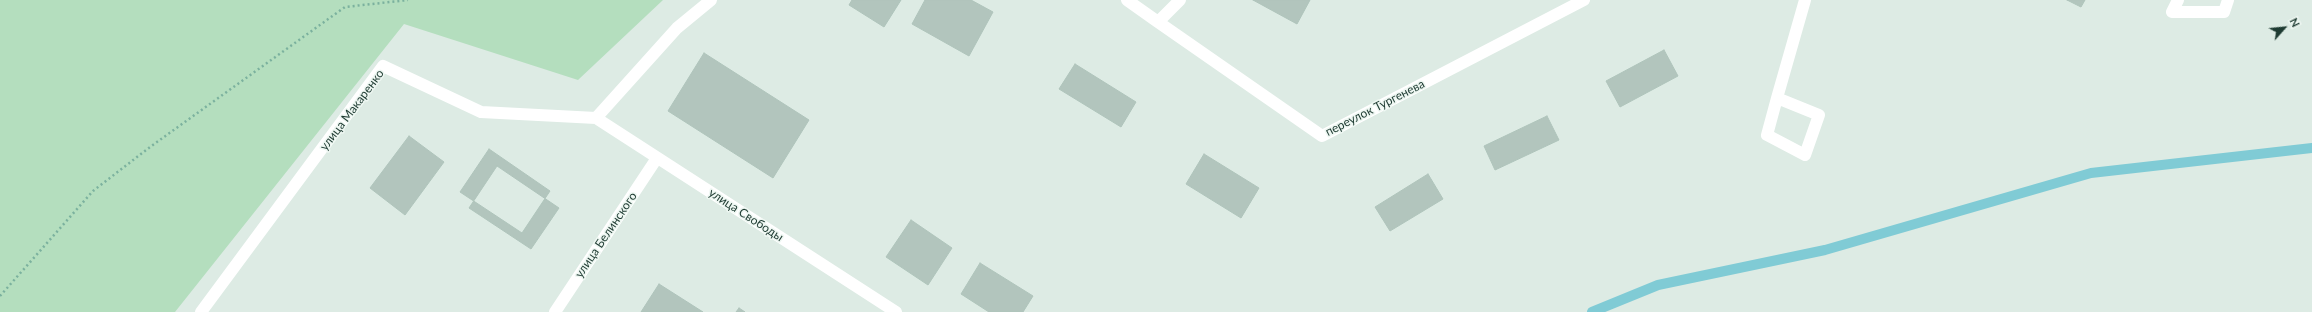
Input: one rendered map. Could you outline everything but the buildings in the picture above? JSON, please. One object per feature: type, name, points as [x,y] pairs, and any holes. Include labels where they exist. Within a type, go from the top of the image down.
[{"type":"street","points":[[596,118],[677,28],[711,0]]},
{"type":"street","name":"переулок Тургенева","points":[[1127,0],[1322,136],[1584,0]]},
{"type":"street","points":[[1158,22],[1180,0]]},
{"type":"street","points":[[1777,98],[1819,115],[1805,155],[1767,134],[1777,98],[1805,0]]},
{"type":"street","points":[[2178,0],[2172,12],[2224,12],[2228,0]]},
{"type":"street","name":"улица Макаренко","points":[[201,312],[383,66],[481,112],[596,118]]},
{"type":"street","name":"улица Свободы","points":[[596,118],[896,312]]},
{"type":"street","name":"улица Белинского","points":[[555,312],[657,158]]},
{"type":"path","points":[[0,296],[93,191],[150,146],[345,7],[408,0]]},
{"type":"green space","points":[[0,0],[663,0],[578,80],[404,24],[175,312],[0,312]]},
{"type":"waterway","points":[[1592,312],[1658,285],[1825,250],[2091,173],[2312,148]]}]
